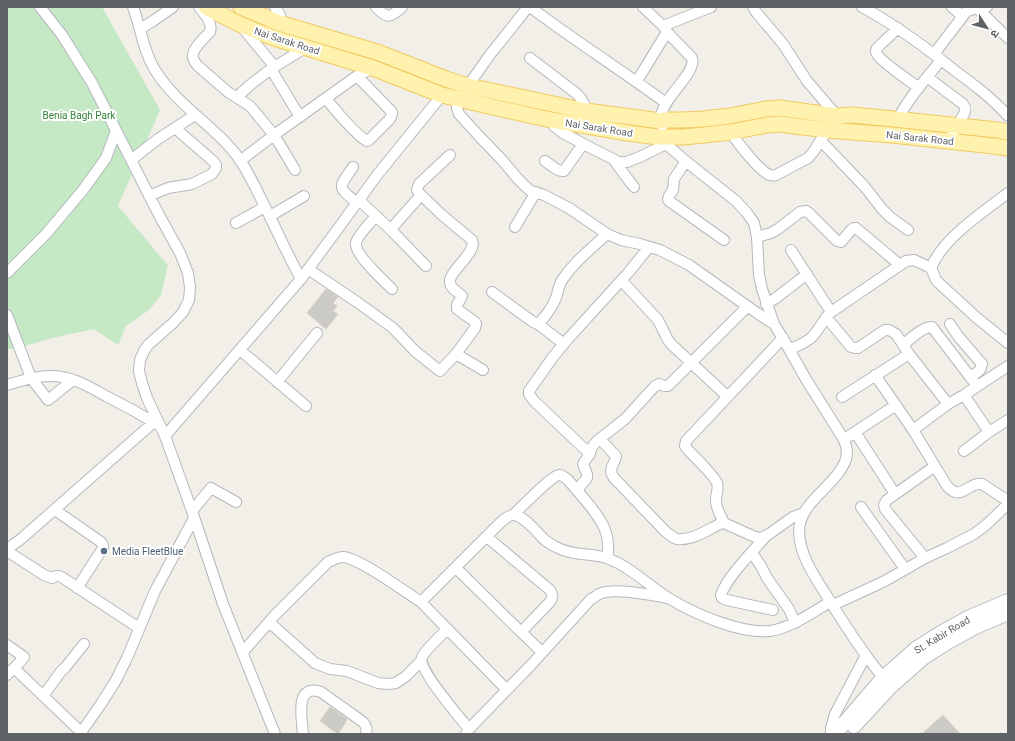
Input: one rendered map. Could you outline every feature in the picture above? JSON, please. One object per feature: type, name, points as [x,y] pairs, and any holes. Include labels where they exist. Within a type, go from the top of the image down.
[{"type":"main road","name":"Nai Sarak Road","points":[[206,7],[239,24],[274,38],[373,68],[442,95],[587,127],[663,139],[731,132],[779,124],[824,136],[892,135],[1008,148]]},
{"type":"main road","name":"Nai Sarak Road","points":[[241,7],[279,23],[377,52],[446,80],[586,111],[661,121],[703,119],[780,108],[837,116],[852,115],[898,119],[1008,132]]},
{"type":"main road","name":"St. Kabir Road","points":[[848,734],[887,683],[917,648],[970,617],[1008,601]]},
{"type":"main road","name":"St. Kabir Road","points":[[835,734],[887,683],[924,656],[975,627],[1008,613]]},
{"type":"street","points":[[40,7],[62,35],[92,83],[149,196],[180,253],[188,273],[190,287],[188,300],[183,312],[174,323],[148,345],[140,360],[139,371],[157,424],[165,436],[223,604],[275,734]]},
{"type":"street","points":[[133,7],[146,52],[155,70],[163,82],[176,96],[232,150],[240,161],[253,181],[301,279]]},
{"type":"street","points":[[140,29],[173,7]]},
{"type":"street","points":[[199,7],[210,23],[211,28],[210,32],[193,52],[192,57],[194,62],[228,92],[250,106],[274,136],[295,170]]},
{"type":"street","points":[[275,7],[280,15],[279,23]]},
{"type":"street","points":[[376,7],[388,16],[402,7]]},
{"type":"street","points":[[468,86],[489,56],[529,7],[637,81],[666,103]]},
{"type":"street","points":[[643,7],[692,58],[693,62],[690,70],[666,103],[661,118],[663,139],[686,161],[736,201],[747,213],[754,224],[758,237],[759,275],[766,304],[774,324],[844,440],[846,458],[835,476],[804,513],[800,521],[800,541],[808,565],[831,604],[887,683]]},
{"type":"street","points":[[637,81],[665,29],[711,7]]},
{"type":"street","points":[[753,7],[783,44],[807,81],[837,116]]},
{"type":"street","points":[[862,7],[883,18],[938,57],[1000,106],[1008,116]]},
{"type":"street","points":[[952,7],[962,16]]},
{"type":"street","points":[[898,119],[902,111],[927,77],[962,16],[969,10],[983,8],[1008,38]]},
{"type":"street","points":[[239,24],[272,68],[300,117]]},
{"type":"street","points":[[898,28],[877,48],[877,55],[919,88]]},
{"type":"street","points":[[237,97],[272,68],[305,48]]},
{"type":"street","points":[[530,58],[582,98],[586,111],[587,127]]},
{"type":"street","points":[[240,161],[357,76],[373,68]]},
{"type":"street","points":[[326,99],[358,134],[367,141],[369,140],[390,119],[392,112],[357,76]]},
{"type":"street","points":[[927,77],[965,107],[965,110],[948,142]]},
{"type":"street","points":[[165,436],[301,279],[378,174],[442,95]]},
{"type":"street","points":[[459,99],[457,108],[460,114],[526,187],[569,208],[607,234],[621,240],[660,250],[671,255],[689,265],[747,307],[774,324]]},
{"type":"street","points":[[131,160],[158,139],[196,115]]},
{"type":"street","points":[[551,120],[554,126],[563,133],[619,162],[627,162],[642,156],[663,139]]},
{"type":"street","points":[[149,196],[168,188],[192,184],[204,179],[212,174],[216,168],[213,161],[176,128]]},
{"type":"street","points":[[7,273],[46,234],[83,190],[106,158],[116,131]]},
{"type":"street","points":[[731,132],[756,164],[764,172],[771,176],[776,175],[808,158],[824,136],[883,210],[908,230]]},
{"type":"street","points":[[545,161],[562,172],[583,144]]},
{"type":"street","points":[[308,269],[393,328],[416,352],[440,371],[456,354],[475,328],[476,324],[458,309],[457,305],[462,296],[451,286],[449,280],[473,247],[474,242],[442,215],[417,190],[419,184],[450,155]]},
{"type":"street","points":[[614,159],[634,187]]},
{"type":"street","points":[[686,161],[674,179],[668,201],[724,240]]},
{"type":"street","points":[[353,167],[342,183],[342,190],[391,229],[426,266]]},
{"type":"street","points":[[515,227],[536,192]]},
{"type":"street","points":[[1008,193],[967,224],[942,250],[931,268],[933,275],[941,286],[1008,343]]},
{"type":"street","points":[[391,229],[421,195]]},
{"type":"street","points":[[236,222],[268,212],[304,196]]},
{"type":"street","points":[[758,237],[771,233],[800,212],[806,211],[837,241],[841,242],[854,228],[856,228],[900,265]]},
{"type":"street","points":[[376,216],[357,238],[356,248],[370,267],[392,289]]},
{"type":"street","points":[[538,324],[553,305],[559,284],[565,275],[607,234]]},
{"type":"street","points":[[590,454],[534,401],[529,394],[531,388],[553,357],[622,280],[649,247]]},
{"type":"street","points":[[791,250],[807,274],[828,314],[851,347],[858,348],[885,330],[890,330],[896,334],[909,354],[948,404]]},
{"type":"street","points":[[790,350],[813,336],[828,314],[906,261],[914,260],[931,268]]},
{"type":"street","points":[[766,304],[807,274]]},
{"type":"street","points":[[622,280],[658,320],[668,340],[727,396]]},
{"type":"street","points":[[492,292],[564,344]]},
{"type":"street","points":[[576,490],[587,478],[583,465],[594,444],[625,419],[655,386],[659,384],[668,386],[747,307]]},
{"type":"street","points":[[7,315],[31,378],[48,400],[73,380]]},
{"type":"street","points":[[950,324],[958,336],[982,364],[980,370],[971,377]]},
{"type":"street","points":[[903,345],[925,328],[930,326],[932,327],[978,386]]},
{"type":"street","points":[[277,382],[317,333]]},
{"type":"street","points":[[766,536],[761,538],[755,537],[724,523],[716,501],[718,488],[716,481],[685,446],[689,437],[783,338]]},
{"type":"street","points":[[240,350],[306,406]]},
{"type":"street","points":[[456,354],[483,370]]},
{"type":"street","points":[[842,397],[909,354]]},
{"type":"street","points":[[913,430],[948,404],[1008,366]]},
{"type":"street","points":[[875,375],[913,430],[947,486],[955,492],[959,492],[978,483],[982,484],[1008,501]]},
{"type":"street","points":[[7,385],[31,378],[63,376],[79,382],[117,401],[157,424]]},
{"type":"street","points":[[964,395],[989,432]]},
{"type":"street","points":[[844,440],[896,405]]},
{"type":"street","points":[[964,451],[1008,420]]},
{"type":"street","points":[[139,628],[59,576],[52,578],[44,575],[7,550],[157,424]]},
{"type":"street","points":[[855,432],[895,494]]},
{"type":"street","points":[[600,439],[616,456],[611,467],[614,478],[666,532],[673,537],[684,539],[724,523]]},
{"type":"street","points":[[925,558],[885,509],[884,505],[887,500],[935,466]]},
{"type":"street","points":[[421,602],[502,521],[513,515],[549,481],[561,475],[568,480],[603,523],[608,543],[608,558]]},
{"type":"street","points":[[7,645],[24,657],[11,671],[43,696],[80,733],[115,682],[161,579],[193,515],[211,488],[236,502]]},
{"type":"street","points":[[513,515],[519,516],[525,520],[548,542],[566,552],[608,558],[627,568],[669,599],[692,611],[731,626],[771,631],[791,625],[831,604],[885,581],[925,558],[974,534],[1008,504]]},
{"type":"street","points":[[861,507],[905,569]]},
{"type":"street","points":[[55,510],[103,545],[103,548],[77,588]]},
{"type":"street","points":[[773,610],[727,600],[722,598],[722,593],[735,572],[766,536],[793,517],[804,513]]},
{"type":"street","points":[[487,537],[550,590],[552,594],[552,600],[549,604],[521,632]]},
{"type":"street","points":[[752,553],[767,578],[790,609],[795,623]]},
{"type":"street","points":[[243,652],[269,622],[328,562],[342,557],[362,564],[421,602],[507,690]]},
{"type":"street","points":[[456,568],[542,652]]},
{"type":"street","points":[[421,661],[426,673],[468,732],[591,600],[600,594],[610,592],[629,592],[669,599]]},
{"type":"street","points":[[269,622],[315,663],[330,669],[347,670],[378,683],[389,684],[396,683],[406,676],[421,661],[422,656],[426,651],[447,629]]},
{"type":"street","points":[[43,696],[84,644]]},
{"type":"street","points":[[831,734],[835,714],[866,655]]},
{"type":"street","points":[[303,734],[302,698],[310,691],[315,691],[321,692],[364,722],[367,730],[366,734]]},
{"type":"green space","name":"Benia Bagh Park","points":[[7,7],[102,7],[160,110],[118,206],[168,265],[161,295],[149,310],[126,326],[118,345],[94,329],[52,338],[15,349],[7,349]]},
{"type":"building","points":[[326,289],[338,297],[333,303],[337,306],[333,311],[338,314],[326,329],[307,313]]},
{"type":"building","points":[[330,707],[347,719],[338,734],[320,721]]},
{"type":"building","points":[[943,715],[960,734],[922,734]]},
{"type":"place","name":"Media FleetBlue","points":[[104,551]]}]
